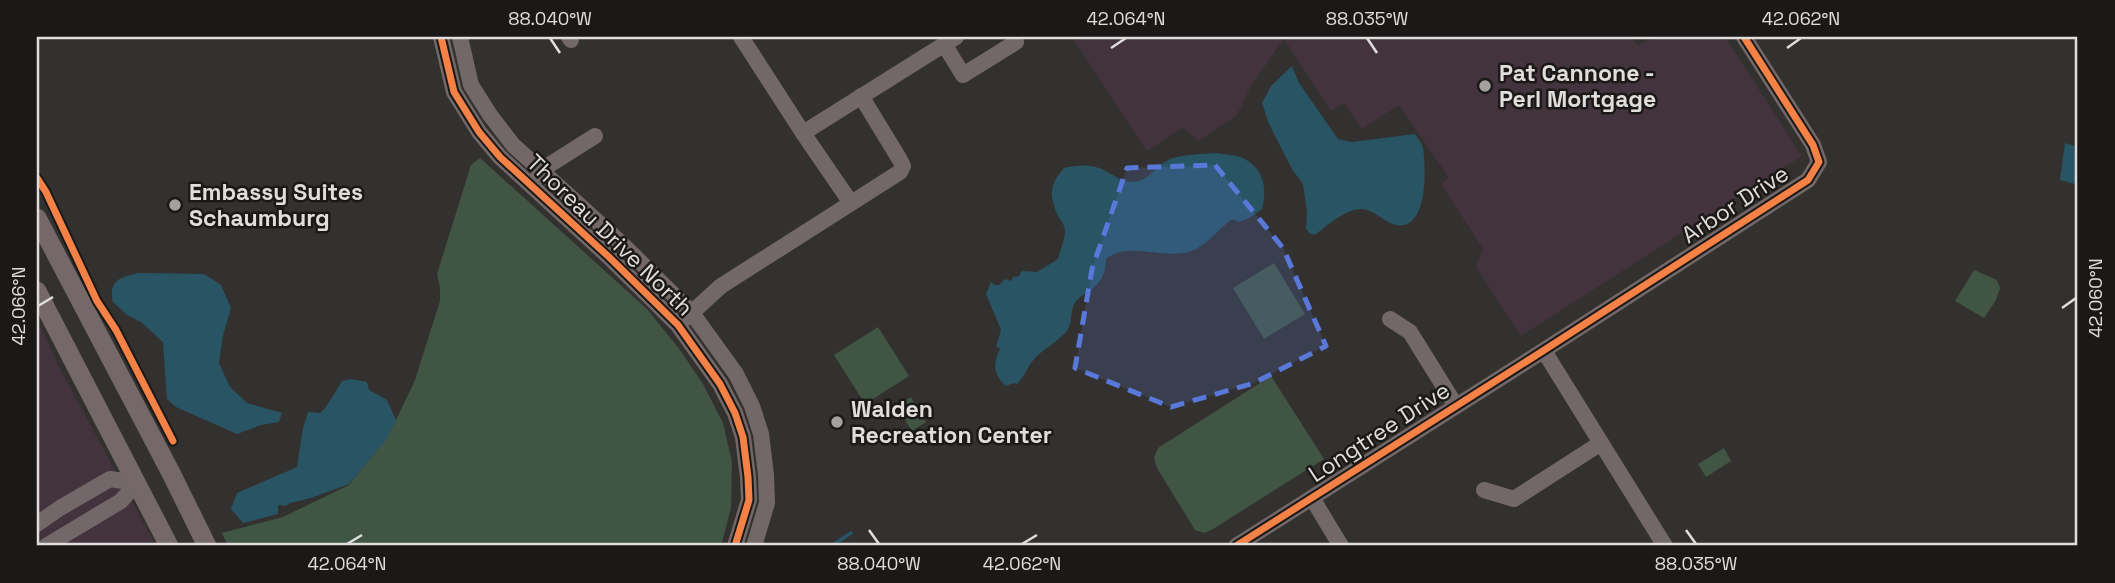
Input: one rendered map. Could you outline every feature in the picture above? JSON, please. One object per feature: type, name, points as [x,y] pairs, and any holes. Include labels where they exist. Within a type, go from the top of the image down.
[{"type":"main road","points":[[37,218],[207,546]]},
{"type":"main road","points":[[37,291],[170,546]]},
{"type":"street","name":"Thoreau Drive North","points":[[441,37],[454,92],[479,132],[500,157],[678,325],[720,384],[735,413],[743,437],[749,500],[735,546]]},
{"type":"street","name":"Thoreau Drive North","points":[[460,37],[471,85],[513,145],[622,244],[692,313],[736,374],[752,406],[761,433],[767,503],[754,546]]},
{"type":"street","points":[[741,37],[851,203]]},
{"type":"street","points":[[803,133],[950,41],[963,75],[1016,42],[1013,37]]},
{"type":"street","name":"Arbor Drive","points":[[1544,351],[1808,180],[1819,162],[1813,145],[1744,37]]},
{"type":"street","points":[[678,325],[721,286],[895,176],[903,166],[861,96]]},
{"type":"street","points":[[530,185],[543,172],[595,136]]},
{"type":"street","points":[[1390,320],[1410,332],[1456,406]]},
{"type":"street","points":[[1544,351],[1665,546]]},
{"type":"street","name":"Longtree Drive","points":[[1236,546],[1544,351]]},
{"type":"street","points":[[1484,490],[1514,499],[1601,443]]},
{"type":"street","points":[[37,524],[110,479],[137,483]]},
{"type":"street","points":[[46,546],[121,501],[137,483]]},
{"type":"street","points":[[1312,498],[1341,546]]},
{"type":"highlighted area","points":[[1215,165],[1283,248],[1326,346],[1254,383],[1171,407],[1075,368],[1092,269],[1127,168]]},
{"type":"shaded area","points":[[1072,37],[1631,37],[1638,46],[1653,37],[1725,37],[1802,156],[1521,336],[1476,267],[1483,249],[1441,184],[1449,178],[1399,105],[1362,129],[1344,103],[1331,111],[1284,39],[1252,84],[1237,115],[1198,141],[1183,127],[1147,151]]},
{"type":"shaded area","points":[[37,318],[59,367],[156,546],[37,546]]},
{"type":"green space","points":[[480,158],[647,309],[703,384],[723,423],[732,462],[731,508],[721,546],[228,546],[222,533],[283,517],[349,485],[388,435],[415,380],[440,301],[437,274],[471,165]]},
{"type":"green space","points":[[1274,263],[1305,314],[1264,339],[1233,288]]},
{"type":"green space","points":[[1974,270],[1997,280],[2000,288],[1996,300],[1984,318],[1955,301]]},
{"type":"green space","points":[[878,327],[909,376],[865,404],[834,355]]},
{"type":"green space","points":[[1271,376],[1324,459],[1213,529],[1204,533],[1195,530],[1157,468],[1154,458],[1158,448]]},
{"type":"green space","points":[[911,397],[926,422],[912,431],[896,406]]},
{"type":"green space","points":[[1724,448],[1731,461],[1706,477],[1698,464]]},
{"type":"water","points":[[1292,66],[1299,83],[1338,139],[1352,142],[1415,134],[1423,148],[1425,178],[1422,201],[1414,219],[1407,224],[1395,225],[1368,210],[1356,209],[1337,218],[1315,235],[1309,233],[1306,229],[1303,184],[1292,169],[1269,124],[1262,103],[1271,86]]},
{"type":"water","points":[[2065,143],[2078,147],[2078,178],[2075,184],[2060,180]]},
{"type":"water","points":[[1217,153],[1242,158],[1257,169],[1264,188],[1262,209],[1239,222],[1232,219],[1206,242],[1188,252],[1167,254],[1124,251],[1106,259],[1100,281],[1074,305],[1066,332],[1036,357],[1017,384],[1006,386],[995,369],[1000,348],[996,347],[1001,330],[986,294],[991,282],[999,285],[1005,279],[1011,281],[1022,271],[1037,272],[1058,259],[1065,229],[1055,209],[1052,190],[1055,180],[1064,168],[1094,167],[1128,182],[1143,179],[1173,158]]},
{"type":"water","points":[[139,273],[204,274],[221,285],[231,308],[219,363],[230,387],[247,403],[282,413],[279,422],[237,434],[176,407],[167,399],[163,342],[113,302],[112,289],[117,281]]},
{"type":"water","points":[[351,379],[367,382],[369,390],[387,400],[396,420],[386,440],[349,484],[286,506],[278,505],[278,514],[243,523],[231,509],[237,493],[297,467],[308,412],[320,413],[342,381]]},
{"type":"waterway","points":[[833,545],[851,533]]},
{"type":"cycle path","points":[[441,37],[454,92],[479,132],[500,157],[678,325],[720,384],[735,413],[743,437],[748,477],[749,500],[735,546]]},
{"type":"cycle path","points":[[1236,546],[1808,180],[1819,162],[1813,145],[1744,37]]},
{"type":"cycle path","points":[[37,178],[97,301],[116,330],[173,441]]},
{"type":"place","name":"Pat Cannone - Perl Mortgage","points":[[1485,86]]},
{"type":"place","name":"Embassy Suites Schaumburg","points":[[175,205]]},
{"type":"place","name":"Walden Recreation Center","points":[[837,422]]}]
